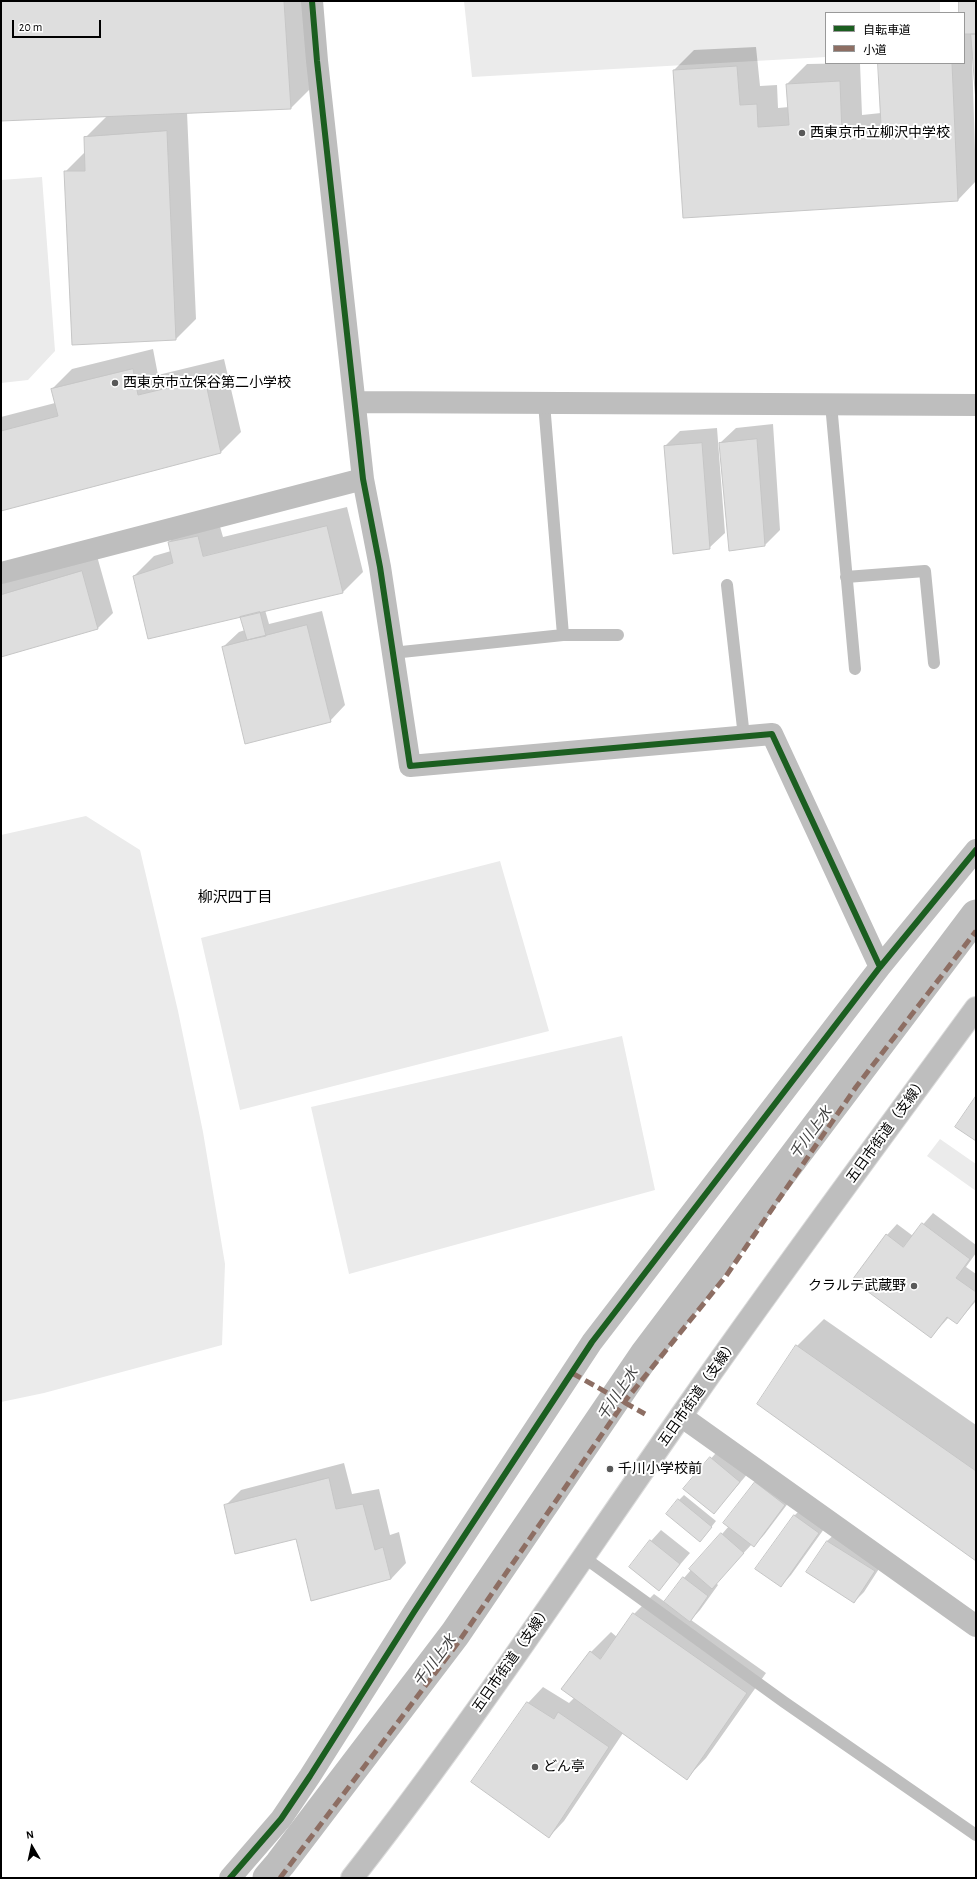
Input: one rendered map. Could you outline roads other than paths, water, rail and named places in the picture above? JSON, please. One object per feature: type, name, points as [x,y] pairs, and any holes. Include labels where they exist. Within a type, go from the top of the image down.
[{"type":"street","points":[[312,1],[317,62],[363,479],[380,567],[410,766],[772,734],[880,967]]},
{"type":"street","points":[[354,402],[976,405]]},
{"type":"street","points":[[1,573],[363,479]]},
{"type":"street","points":[[230,1878],[281,1819],[414,1612],[592,1342],[880,967],[976,850]]},
{"type":"street","name":"五日市街道（支線）","points":[[352,1878],[399,1818],[508,1666],[582,1556],[681,1416],[976,1008]]},
{"type":"street","points":[[681,1416],[976,1626]]},
{"type":"lane","points":[[544,403],[563,635]]},
{"type":"lane","points":[[831,404],[855,669]]},
{"type":"lane","points":[[846,576],[924,571],[934,663]]},
{"type":"lane","points":[[727,585],[744,737]]},
{"type":"lane","points":[[392,653],[563,635],[618,635]]},
{"type":"lane","points":[[582,1556],[784,1702],[976,1835]]},
{"type":"waterway","name":"千川上水","points":[[268,1878],[455,1634],[646,1353],[976,915]]},
{"type":"place","name":"西東京市立柳沢中学校","points":[[802,133]]},
{"type":"place","name":"西東京市立保谷第二小学校","points":[[115,383]]},
{"type":"place","name":"クラルテ武蔵野","points":[[914,1286]]},
{"type":"place","name":"千川小学校前","points":[[610,1469]]},
{"type":"place","name":"どん亭","points":[[535,1767]]},
{"type":"district","name":"柳沢四丁目","points":[[235,897]]}]
